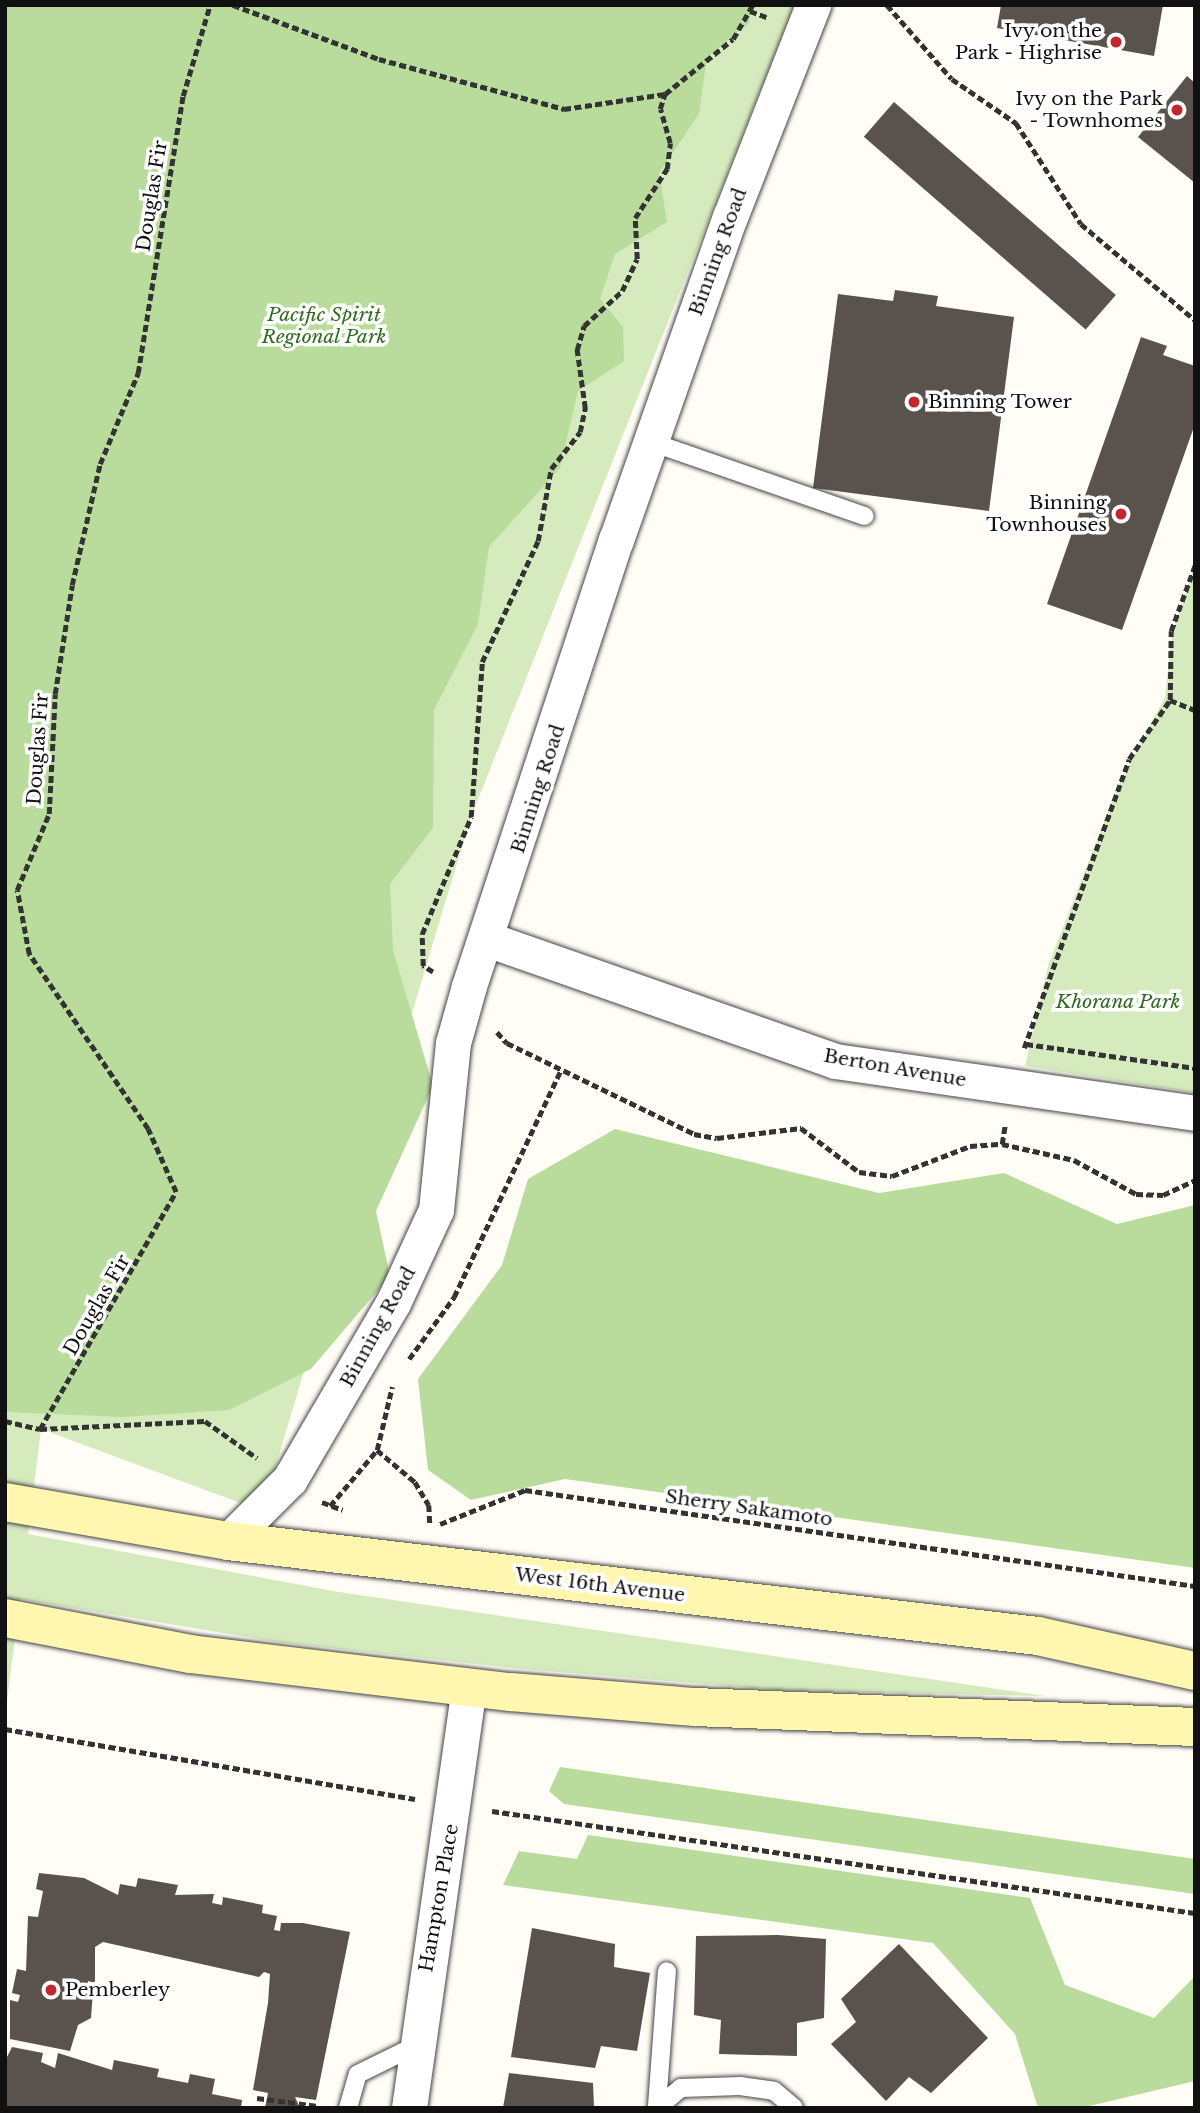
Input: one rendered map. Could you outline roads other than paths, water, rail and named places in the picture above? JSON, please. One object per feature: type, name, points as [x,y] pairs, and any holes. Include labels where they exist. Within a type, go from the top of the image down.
[{"type":"main road","name":"West 16th Avenue","points":[[5,1503],[228,1541],[1038,1636],[1195,1671]]},
{"type":"main road","points":[[5,1618],[190,1654],[469,1688],[695,1707],[1195,1727]]},
{"type":"street","name":"Binning Road","points":[[228,1541],[290,1479],[393,1303],[436,1210],[453,1042],[469,986],[487,939],[651,442],[813,5]]},
{"type":"street","name":"Berton Avenue","points":[[487,939],[835,1061],[1195,1114]]},
{"type":"street","name":"Hampton Place","points":[[409,2108],[415,2046],[469,1688]]},
{"type":"lane","points":[[651,442],[865,516]]},
{"type":"lane","points":[[657,2107],[667,1971]]},
{"type":"lane","points":[[348,2108],[358,2074],[415,2046]]},
{"type":"lane","points":[[657,2107],[681,2088],[740,2086],[774,2091],[794,2108]]},
{"type":"place","name":"Ivy on the Park - Highrise","points":[[1116,42]]},
{"type":"place","name":"Ivy on the Park - Townhomes","points":[[1177,110]]},
{"type":"place","name":"Binning Tower","points":[[914,402]]},
{"type":"place","name":"Binning Townhouses","points":[[1121,514]]},
{"type":"place","name":"Pemberley","points":[[51,1990]]},
{"type":"park label","name":"Pacific Spirit Regional Park","points":[[324,326]]},
{"type":"park label","name":"Khorana Park","points":[[1118,1002]]}]
